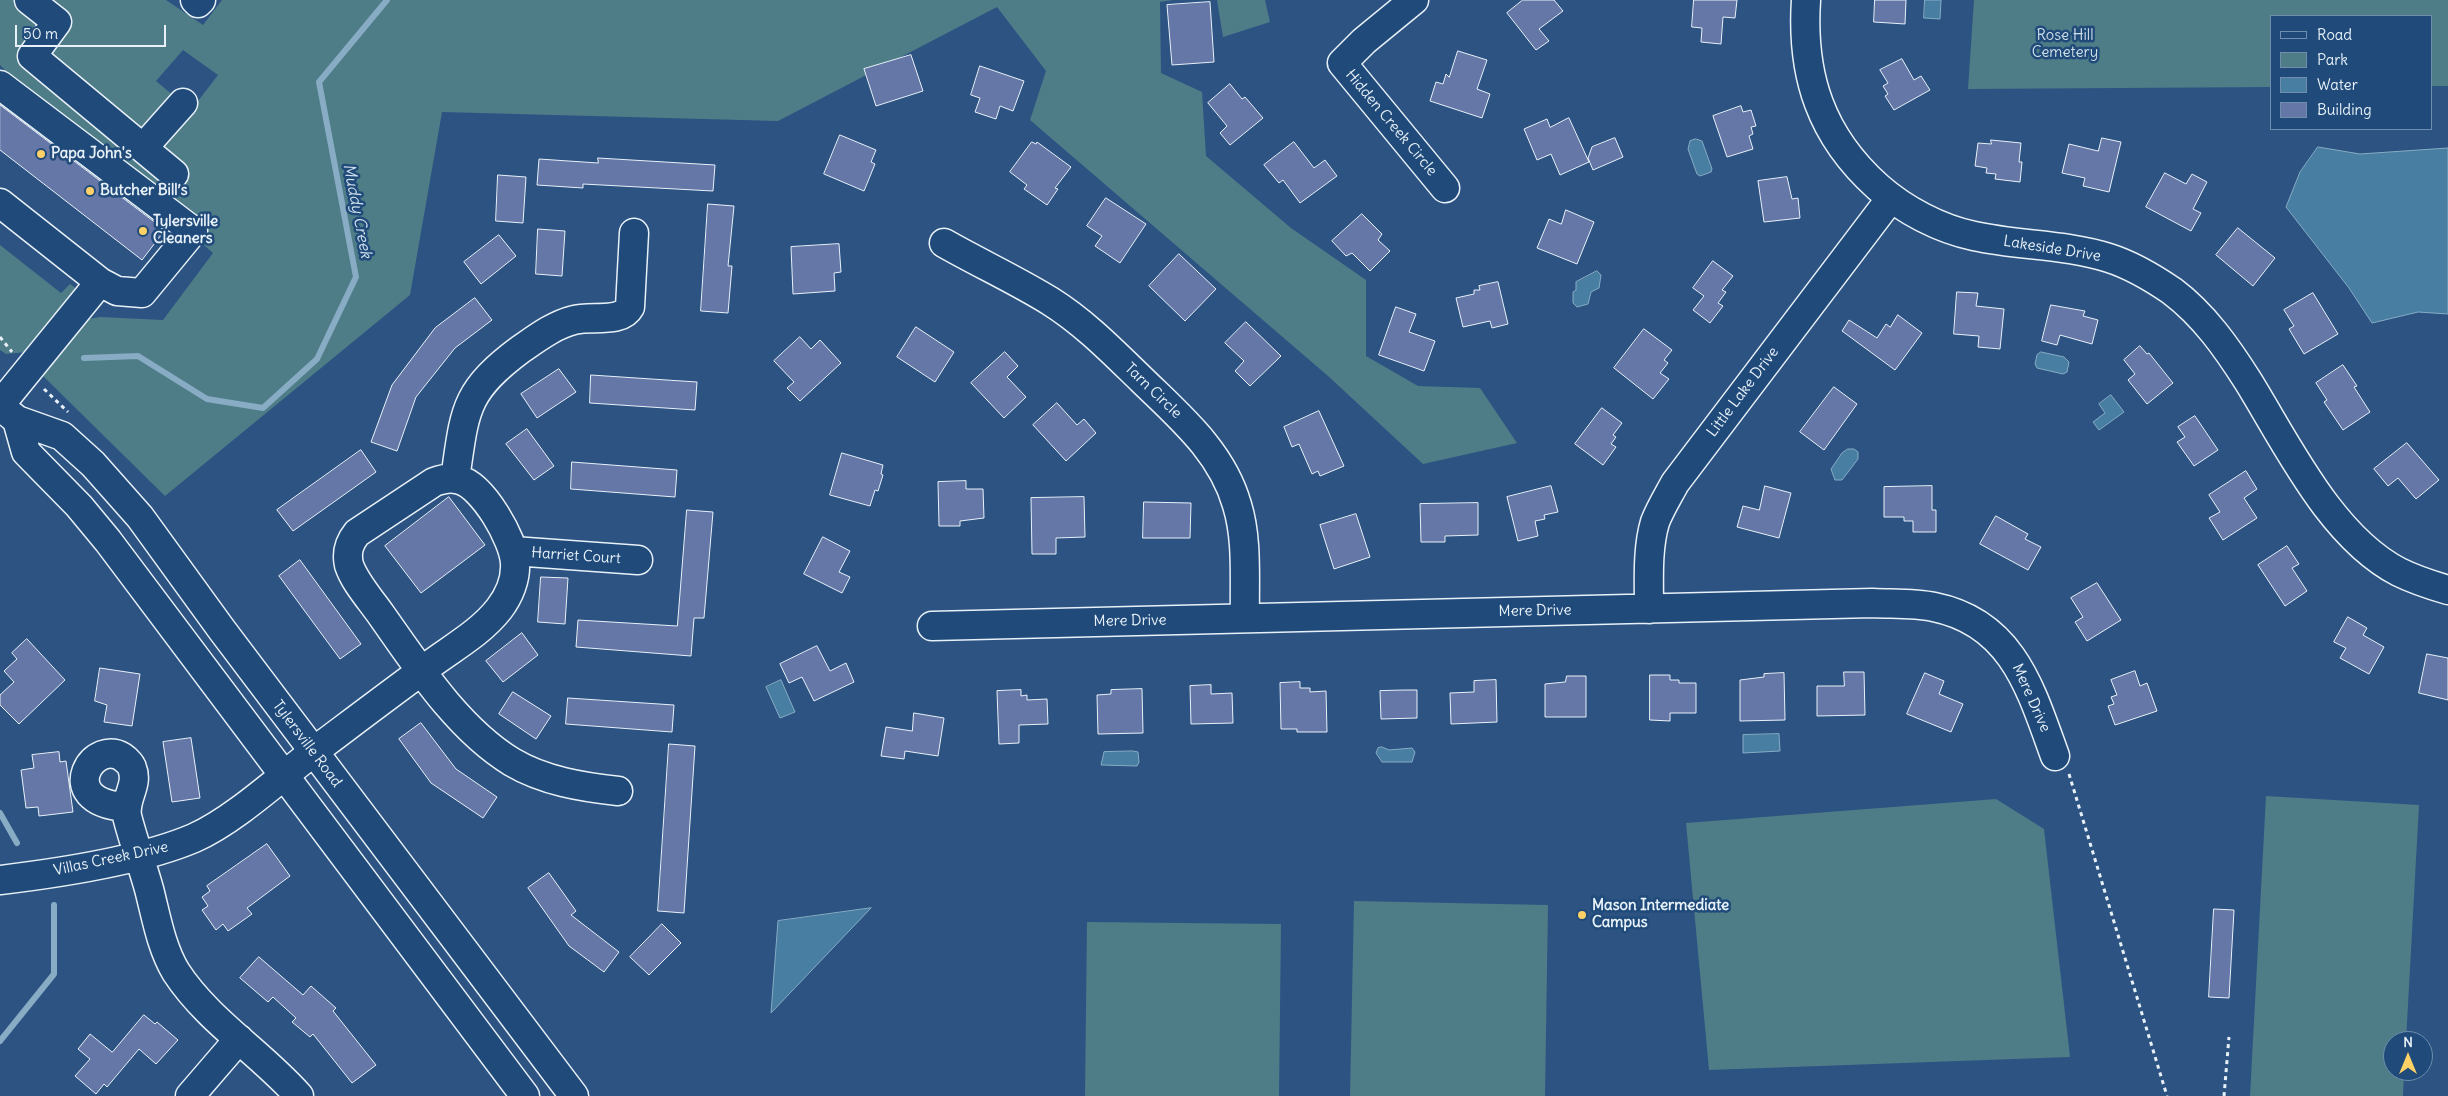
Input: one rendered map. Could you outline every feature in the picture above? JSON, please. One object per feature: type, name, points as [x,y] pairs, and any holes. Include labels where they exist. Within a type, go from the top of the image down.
[{"type":"street","points":[[29,0],[57,22],[32,56],[174,174]]},
{"type":"street","points":[[194,0],[198,3],[201,0]]},
{"type":"street","name":"Hidden Creek Circle","points":[[1414,0],[1364,41],[1342,63],[1445,188]]},
{"type":"street","name":"Lakeside Drive","points":[[1806,0],[1806,38],[1810,70],[1821,114],[1856,165],[1891,198],[1943,227],[1973,236],[2048,245],[2114,260],[2134,268],[2172,292],[2202,318],[2233,357],[2321,498],[2339,523],[2361,545],[2386,564],[2427,584],[2448,590]]},
{"type":"street","points":[[0,85],[193,231],[142,293],[117,291],[100,282],[0,203]]},
{"type":"street","points":[[143,148],[183,103]]},
{"type":"street","name":"Little Lake Drive","points":[[1649,609],[1648,574],[1652,539],[1660,510],[1675,483],[1891,198]]},
{"type":"street","points":[[455,479],[466,415],[478,387],[488,376],[535,339],[561,324],[575,319],[620,317],[627,314],[630,307],[634,233]]},
{"type":"street","name":"Tarn Circle","points":[[944,242],[1050,301],[1076,319],[1100,339],[1189,426],[1209,449],[1226,476],[1240,520],[1245,618]]},
{"type":"street","points":[[100,282],[6,410],[26,452],[79,506],[108,541],[525,1096]]},
{"type":"street","name":"Tylersville Road","points":[[6,410],[62,436],[93,464],[140,517],[313,752],[574,1096]]},
{"type":"street","points":[[422,670],[477,630],[499,608],[508,595],[513,579],[515,563],[506,532],[480,494],[467,483],[455,479],[434,482],[357,533],[348,548],[350,566],[357,580],[422,670],[465,725],[488,746],[514,763],[557,781],[618,791]]},
{"type":"street","name":"Harriet Court","points":[[513,551],[638,560]]},
{"type":"street","name":"Mere Drive","points":[[932,626],[1873,603],[1919,605],[1949,610],[1976,623],[2000,642],[2010,653],[2025,679],[2054,756]]},
{"type":"street","name":"Villas Creek Drive","points":[[0,880],[138,856],[168,848],[196,837],[246,804],[422,670]]},
{"type":"street","points":[[125,807],[170,959],[194,995],[239,1039],[282,1076],[300,1096]]},
{"type":"street","points":[[190,1096],[239,1039]]},
{"type":"path","points":[[2054,756],[2064,760],[2067,769],[2167,1096]]},
{"type":"path","points":[[2224,1096],[2229,1037]]},
{"type":"green space","points":[[0,0],[166,0],[203,25],[222,0],[1173,0],[1160,2],[1161,73],[1202,92],[1206,156],[1291,228],[1366,280],[1366,356],[1418,386],[1480,388],[1517,443],[1423,464],[1328,376],[1030,120],[1046,71],[997,7],[778,121],[442,112],[410,295],[165,496],[43,376],[88,319],[100,317],[163,320],[213,253],[21,87],[0,65]],"holes":[[[183,50],[218,75],[191,110],[156,81]]]},
{"type":"green space","points":[[1217,0],[1265,0],[1270,22],[1223,37]]},
{"type":"green space","name":"Rose Hill Cemetery","points":[[1974,0],[2448,0],[2448,86],[2433,86],[2433,15],[2270,15],[2270,87],[1968,89]]},
{"type":"green space","points":[[0,245],[61,293],[70,284],[78,290],[27,352],[6,354],[0,350]]},
{"type":"green space","points":[[2266,796],[2419,805],[2407,1031],[2383,1031],[2383,1081],[2404,1081],[2403,1096],[2250,1096]]},
{"type":"green space","points":[[1996,799],[2044,829],[2070,1057],[1709,1070],[1686,823]]},
{"type":"green space","points":[[1354,901],[1548,905],[1545,1096],[1350,1096]]},
{"type":"green space","points":[[1087,922],[1281,924],[1279,1096],[1085,1096]]},
{"type":"water","points":[[1925,0],[1941,0],[1940,19],[1924,18]]},
{"type":"water","points":[[1696,139],[1702,141],[1712,169],[1711,172],[1700,176],[1697,174],[1688,149],[1690,141]]},
{"type":"water","points":[[2318,147],[2360,154],[2448,148],[2448,314],[2418,312],[2372,323],[2349,288],[2286,207],[2300,172]]},
{"type":"water","points":[[1597,271],[1601,275],[1599,288],[1591,292],[1588,304],[1577,307],[1573,303],[1573,292],[1576,290],[1576,282]]},
{"type":"water","points":[[2041,352],[2064,357],[2069,362],[2067,372],[2063,374],[2037,368],[2035,364],[2037,355]]},
{"type":"water","points":[[2111,395],[2124,412],[2099,430],[2093,422],[2105,413],[2099,404]]},
{"type":"water","points":[[1848,449],[1854,449],[1858,452],[1858,459],[1842,480],[1835,480],[1831,469],[1842,453]]},
{"type":"water","points":[[781,680],[795,712],[780,718],[766,687]]},
{"type":"water","points":[[1779,734],[1780,751],[1743,753],[1743,735]]},
{"type":"water","points":[[1382,747],[1389,750],[1412,748],[1415,752],[1412,762],[1382,762],[1376,753],[1378,748]]},
{"type":"water","points":[[1104,752],[1138,752],[1139,762],[1137,766],[1101,765]]},
{"type":"water","points":[[871,908],[771,1013],[778,921]]},
{"type":"building","points":[[1523,0],[1554,0],[1563,11],[1539,29],[1549,41],[1536,50],[1507,13]]},
{"type":"building","points":[[1694,0],[1737,0],[1735,18],[1723,17],[1721,44],[1701,42],[1702,28],[1692,27]]},
{"type":"building","points":[[1875,0],[1906,0],[1905,24],[1874,22]]},
{"type":"building","points":[[1210,2],[1214,62],[1172,65],[1167,5]]},
{"type":"building","points":[[1458,51],[1487,60],[1477,89],[1490,94],[1482,118],[1430,101],[1436,82],[1443,84],[1446,74],[1449,77]]},
{"type":"building","points":[[911,55],[923,91],[876,106],[864,69]]},
{"type":"building","points":[[1902,59],[1914,80],[1921,76],[1930,90],[1894,110],[1885,96],[1888,94],[1883,86],[1888,83],[1880,70]]},
{"type":"building","points":[[980,66],[1024,81],[1013,111],[1000,106],[996,119],[975,112],[980,98],[971,95]]},
{"type":"building","points":[[1230,84],[1242,99],[1245,97],[1263,118],[1230,145],[1220,133],[1227,126],[1208,103]]},
{"type":"building","points":[[0,105],[165,230],[142,260],[0,150]]},
{"type":"building","points":[[1741,106],[1743,112],[1751,110],[1756,126],[1751,127],[1753,134],[1749,136],[1753,149],[1727,157],[1713,116]]},
{"type":"building","points":[[1569,118],[1589,162],[1560,175],[1551,154],[1537,160],[1524,129],[1547,119],[1550,127]]},
{"type":"building","points":[[840,135],[876,150],[871,162],[875,164],[864,191],[824,174]]},
{"type":"building","points":[[1615,138],[1623,157],[1593,170],[1588,158],[1592,147]]},
{"type":"building","points":[[2102,138],[2121,142],[2109,192],[2083,186],[2085,178],[2062,173],[2069,144],[2098,151]]},
{"type":"building","points":[[1991,140],[2021,143],[2019,162],[2022,162],[2020,182],[1995,179],[1996,174],[1986,173],[1987,168],[1975,166],[1978,143],[1991,144]]},
{"type":"building","points":[[1032,142],[1036,144],[1037,142],[1071,167],[1055,188],[1058,189],[1047,205],[1024,189],[1027,185],[1010,172]]},
{"type":"building","points":[[1294,142],[1314,168],[1325,160],[1337,176],[1300,203],[1283,180],[1279,183],[1264,165]]},
{"type":"building","points":[[598,158],[715,165],[713,191],[583,184],[583,188],[537,185],[539,159],[598,163]]},
{"type":"building","points":[[2165,173],[2186,184],[2192,174],[2207,182],[2193,209],[2201,213],[2191,231],[2146,207]]},
{"type":"building","points":[[498,175],[526,177],[523,223],[496,221]]},
{"type":"building","points":[[1787,177],[1792,199],[1798,198],[1800,218],[1764,222],[1758,181]]},
{"type":"building","points":[[1106,198],[1146,224],[1120,263],[1095,246],[1102,236],[1087,226]]},
{"type":"building","points":[[708,204],[734,206],[728,266],[732,266],[728,313],[701,311]]},
{"type":"building","points":[[1566,210],[1594,222],[1577,264],[1537,248],[1549,219],[1561,224]]},
{"type":"building","points":[[1362,214],[1382,234],[1378,240],[1390,251],[1370,271],[1352,253],[1346,256],[1332,241]]},
{"type":"building","points":[[2238,228],[2275,258],[2253,286],[2216,255]]},
{"type":"building","points":[[538,229],[565,231],[562,276],[536,274]]},
{"type":"building","points":[[499,235],[516,256],[481,284],[464,262]]},
{"type":"building","points":[[839,244],[841,272],[834,273],[835,291],[793,294],[791,247]]},
{"type":"building","points":[[1179,254],[1216,289],[1185,321],[1149,286]]},
{"type":"building","points":[[1713,261],[1733,276],[1722,290],[1726,292],[1718,303],[1723,306],[1710,323],[1693,310],[1704,296],[1693,288]]},
{"type":"building","points":[[1498,282],[1508,324],[1492,328],[1490,321],[1463,327],[1456,298],[1474,294],[1474,290],[1480,290],[1479,286]]},
{"type":"building","points":[[1957,292],[1978,293],[1976,306],[2004,309],[2000,349],[1978,347],[1979,336],[1954,334]]},
{"type":"building","points":[[2313,293],[2338,334],[2304,354],[2289,329],[2294,326],[2284,310]]},
{"type":"building","points":[[475,298],[492,320],[455,348],[416,397],[397,451],[371,442],[392,385],[435,328]]},
{"type":"building","points":[[2051,305],[2085,311],[2083,316],[2098,320],[2092,344],[2060,335],[2057,345],[2042,341]]},
{"type":"building","points":[[1396,307],[1416,314],[1409,332],[1435,341],[1424,371],[1379,355]]},
{"type":"building","points":[[1898,315],[1922,333],[1895,370],[1842,331],[1849,320],[1877,338],[1886,324],[1890,327]]},
{"type":"building","points":[[1246,322],[1281,356],[1250,386],[1235,371],[1244,361],[1225,343]]},
{"type":"building","points":[[916,327],[954,352],[935,382],[897,357]]},
{"type":"building","points":[[1644,329],[1672,350],[1664,360],[1668,363],[1660,373],[1669,379],[1653,399],[1614,368]]},
{"type":"building","points":[[800,337],[811,349],[820,340],[841,363],[800,401],[787,388],[794,382],[774,361]]},
{"type":"building","points":[[2140,346],[2147,354],[2149,353],[2173,383],[2147,404],[2128,380],[2135,374],[2124,360]]},
{"type":"building","points":[[1005,352],[1018,366],[1007,377],[1026,397],[1004,418],[971,383]]},
{"type":"building","points":[[2343,365],[2357,386],[2354,387],[2370,412],[2343,430],[2324,402],[2327,400],[2316,383]]},
{"type":"building","points":[[559,369],[576,392],[537,418],[521,394]]},
{"type":"building","points":[[591,375],[697,382],[695,410],[590,403]]},
{"type":"building","points":[[1834,387],[1857,404],[1824,450],[1800,432]]},
{"type":"building","points":[[1057,403],[1077,425],[1084,419],[1096,433],[1066,461],[1033,425]]},
{"type":"building","points":[[1602,408],[1622,423],[1613,435],[1616,437],[1611,444],[1616,447],[1603,465],[1575,444]]},
{"type":"building","points":[[1319,411],[1344,466],[1320,476],[1318,471],[1312,474],[1299,444],[1292,447],[1284,427]]},
{"type":"building","points":[[2195,416],[2218,450],[2194,466],[2177,442],[2185,437],[2178,427]]},
{"type":"building","points":[[527,429],[554,466],[534,480],[506,444]]},
{"type":"building","points":[[2407,443],[2439,480],[2416,499],[2398,478],[2388,486],[2374,469]]},
{"type":"building","points":[[361,450],[376,472],[293,531],[277,510]]},
{"type":"building","points":[[842,453],[883,465],[881,474],[883,475],[878,491],[875,490],[870,506],[830,495]]},
{"type":"building","points":[[572,462],[677,470],[675,497],[571,489]]},
{"type":"building","points":[[2246,471],[2257,489],[2244,498],[2257,518],[2223,540],[2209,518],[2220,512],[2209,495]]},
{"type":"building","points":[[966,481],[966,489],[983,489],[984,518],[960,521],[960,526],[939,526],[938,482]]},
{"type":"building","points":[[1551,486],[1558,512],[1544,515],[1545,519],[1535,521],[1538,536],[1518,541],[1507,497]]},
{"type":"building","points":[[1765,486],[1791,493],[1779,538],[1737,527],[1743,506],[1759,510]]},
{"type":"building","points":[[1932,486],[1932,510],[1936,510],[1936,532],[1913,532],[1913,521],[1904,521],[1904,517],[1884,517],[1884,487]]},
{"type":"building","points":[[449,497],[485,545],[421,593],[385,546]]},
{"type":"building","points":[[1084,497],[1085,537],[1056,538],[1056,554],[1032,554],[1031,498]]},
{"type":"building","points":[[1144,502],[1191,503],[1190,538],[1143,538]]},
{"type":"building","points":[[1478,503],[1478,535],[1445,536],[1445,542],[1421,542],[1420,504]]},
{"type":"building","points":[[687,510],[713,512],[704,618],[694,618],[691,656],[576,647],[578,620],[677,626]]},
{"type":"building","points":[[1356,514],[1370,557],[1334,569],[1320,525]]},
{"type":"building","points":[[1996,516],[2028,534],[2025,539],[2041,547],[2028,570],[1980,544]]},
{"type":"building","points":[[823,537],[850,551],[839,572],[850,577],[842,593],[804,574]]},
{"type":"building","points":[[2287,546],[2299,564],[2292,568],[2307,591],[2285,606],[2258,565]]},
{"type":"building","points":[[300,560],[361,644],[340,659],[279,576]]},
{"type":"building","points":[[541,577],[568,578],[565,624],[538,622]]},
{"type":"building","points":[[2097,583],[2121,620],[2087,641],[2075,622],[2083,617],[2071,598]]},
{"type":"building","points":[[2348,617],[2367,628],[2363,635],[2384,647],[2369,674],[2340,658],[2346,648],[2334,642]]},
{"type":"building","points":[[522,633],[538,655],[503,682],[486,661]]},
{"type":"building","points":[[27,639],[65,680],[19,724],[0,705],[0,695],[14,682],[4,671],[17,659],[12,653]]},
{"type":"building","points":[[817,646],[830,671],[846,663],[854,682],[814,701],[802,677],[789,683],[780,664]]},
{"type":"building","points":[[2427,654],[2448,658],[2448,700],[2419,693]]},
{"type":"building","points":[[100,668],[140,674],[132,726],[104,722],[107,705],[95,701]]},
{"type":"building","points":[[2135,671],[2140,686],[2147,683],[2157,711],[2115,725],[2108,706],[2114,704],[2111,697],[2117,695],[2111,680]]},
{"type":"building","points":[[1844,672],[1864,672],[1865,715],[1817,716],[1817,686],[1844,686]]},
{"type":"building","points":[[1784,673],[1785,720],[1740,721],[1740,680],[1764,677],[1764,674]]},
{"type":"building","points":[[1925,673],[1944,681],[1939,694],[1963,704],[1951,732],[1907,714]]},
{"type":"building","points":[[1650,675],[1670,675],[1670,680],[1679,680],[1679,683],[1696,683],[1696,713],[1670,713],[1670,721],[1650,720]]},
{"type":"building","points":[[1567,676],[1586,676],[1586,717],[1545,717],[1545,684],[1565,682]]},
{"type":"building","points":[[1496,680],[1497,722],[1451,724],[1450,693],[1474,692],[1474,681]]},
{"type":"building","points":[[1300,682],[1300,688],[1310,688],[1310,692],[1326,691],[1327,732],[1297,732],[1297,729],[1281,729],[1280,683]]},
{"type":"building","points":[[1211,685],[1211,694],[1232,693],[1233,723],[1191,724],[1190,686]]},
{"type":"building","points":[[1142,689],[1143,733],[1098,734],[1097,695],[1111,694],[1111,690]]},
{"type":"building","points":[[1021,690],[1021,696],[1027,695],[1027,700],[1047,699],[1048,724],[1019,725],[1019,743],[999,744],[997,691]]},
{"type":"building","points":[[1417,690],[1417,718],[1381,719],[1380,691]]},
{"type":"building","points":[[513,692],[551,716],[536,739],[499,714]]},
{"type":"building","points":[[568,698],[674,705],[672,732],[566,724]]},
{"type":"building","points":[[914,713],[944,718],[938,756],[905,751],[904,759],[881,756],[886,727],[912,731]]},
{"type":"building","points":[[421,723],[456,769],[497,797],[483,818],[431,783],[399,739]]},
{"type":"building","points":[[191,738],[200,798],[172,802],[163,742]]},
{"type":"building","points":[[669,744],[695,746],[684,913],[658,911]]},
{"type":"building","points":[[59,752],[60,762],[66,761],[73,812],[39,816],[38,807],[26,808],[21,770],[34,768],[32,755]]},
{"type":"building","points":[[267,844],[290,876],[247,908],[252,914],[228,931],[223,924],[216,930],[202,910],[208,906],[202,897],[210,891],[207,886]]},
{"type":"building","points":[[549,873],[576,911],[571,915],[619,952],[604,972],[569,946],[528,888]]},
{"type":"building","points":[[2214,909],[2234,910],[2229,998],[2209,997]]},
{"type":"building","points":[[662,924],[681,943],[649,975],[630,957]]},
{"type":"building","points":[[259,957],[303,995],[311,986],[336,1008],[333,1011],[376,1065],[352,1083],[313,1034],[310,1037],[292,1022],[296,1018],[273,997],[268,1002],[240,978]]},
{"type":"building","points":[[144,1015],[155,1024],[157,1022],[178,1040],[156,1064],[139,1049],[107,1087],[104,1084],[96,1094],[75,1076],[90,1059],[78,1049],[90,1034],[112,1052]]},
{"type":"waterway","name":"Muddy Creek","points":[[84,358],[138,356],[207,399],[263,408],[317,359],[356,277],[319,82],[387,0]]},
{"type":"waterway","name":"Muddy Creek","points":[[0,813],[17,843]]},
{"type":"waterway","name":"Muddy Creek","points":[[0,1041],[54,974],[54,905]]},
{"type":"place","name":"Papa John's","points":[[41,154]]},
{"type":"place","name":"Butcher Bill’s","points":[[90,191]]},
{"type":"place","name":"Tylersville Cleaners","points":[[143,231]]},
{"type":"place","name":"Mason Intermediate Campus","points":[[1582,915]]}]
